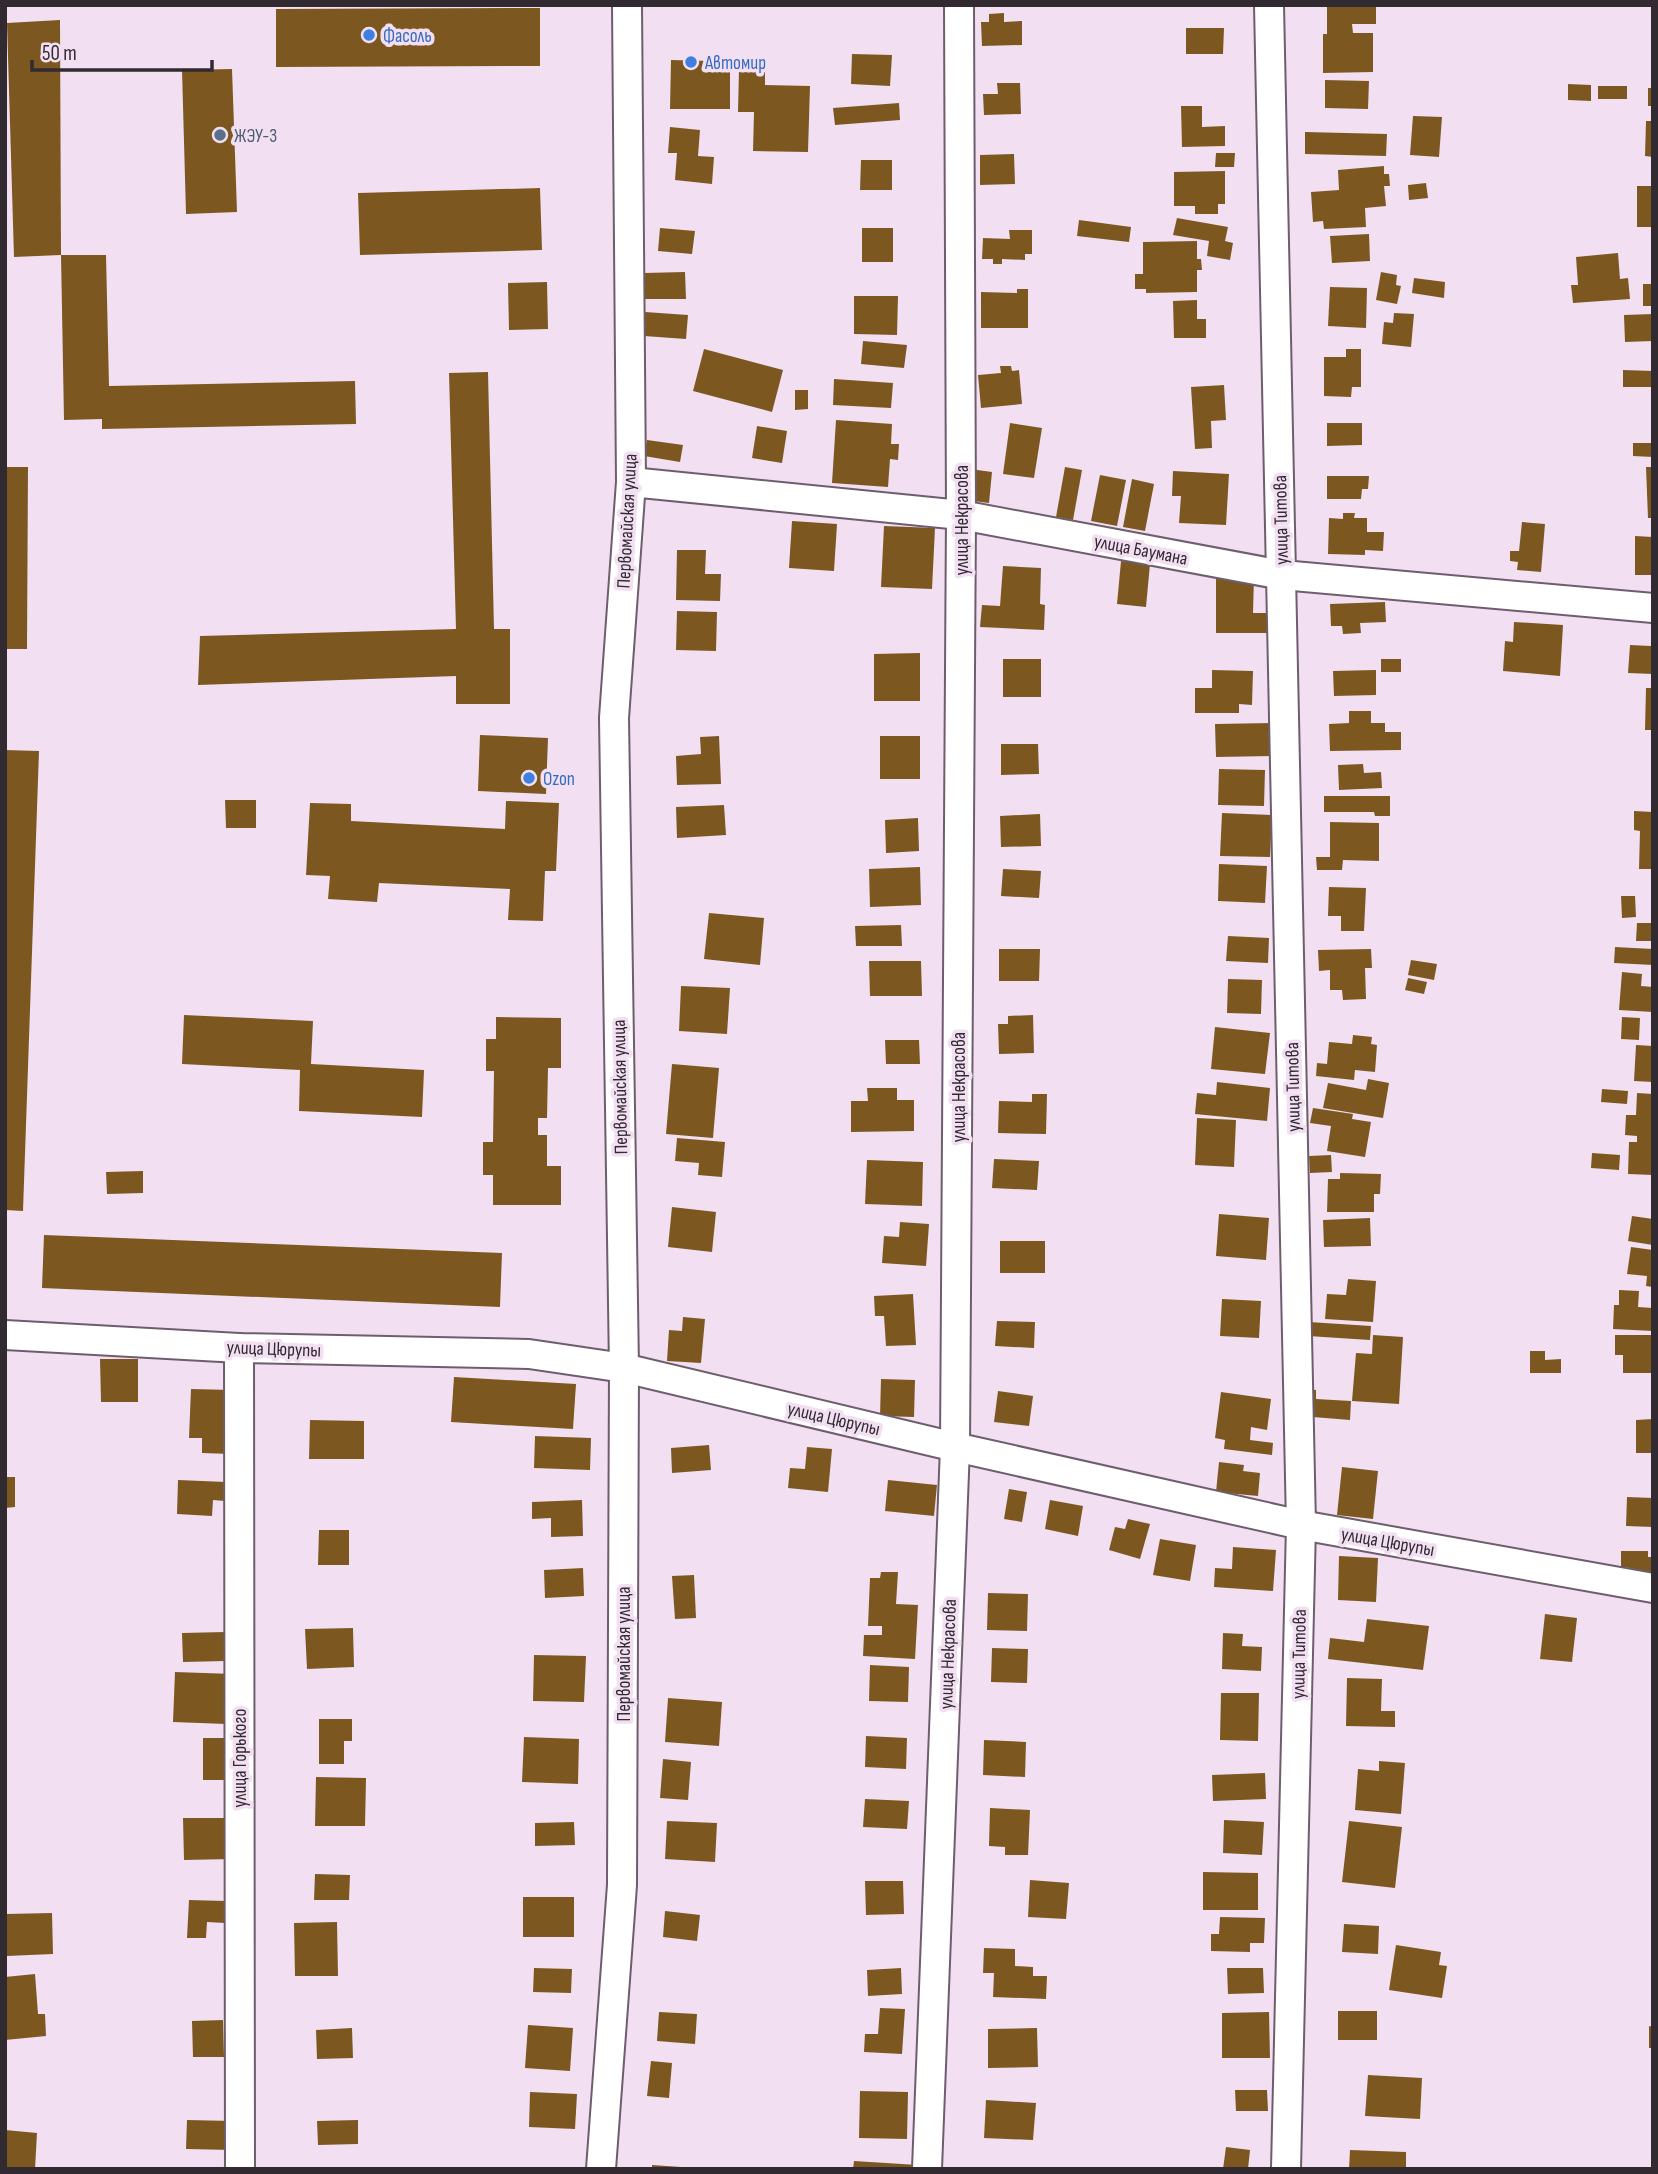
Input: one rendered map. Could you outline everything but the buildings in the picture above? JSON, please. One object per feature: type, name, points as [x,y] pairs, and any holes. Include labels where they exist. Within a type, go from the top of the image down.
[{"type":"street","name":"Первомайская улица","points":[[601,2169],[622,1885],[624,1368],[614,718],[631,482],[626,5]]},
{"type":"street","name":"улица Некрасова","points":[[927,2169],[955,1447],[961,515],[959,5]]},
{"type":"street","name":"улица Титова","points":[[1269,5],[1301,1525],[1286,2169]]},
{"type":"street","name":"улица Баумана","points":[[631,482],[961,515],[1282,575],[1653,608]]},
{"type":"street","name":"улица Цюрупы","points":[[5,1335],[239,1348],[530,1354],[624,1368],[955,1447],[1301,1525],[1653,1588]]},
{"type":"street","name":"улица Горького","points":[[239,1348],[240,2169]]},
{"type":"place","name":"Фасоль","points":[[369,35]]},
{"type":"place","name":"Автомир","points":[[691,62]]},
{"type":"place","name":"ЖЭУ-3","points":[[220,135]]},
{"type":"place","name":"Ozon","points":[[529,778]]}]
